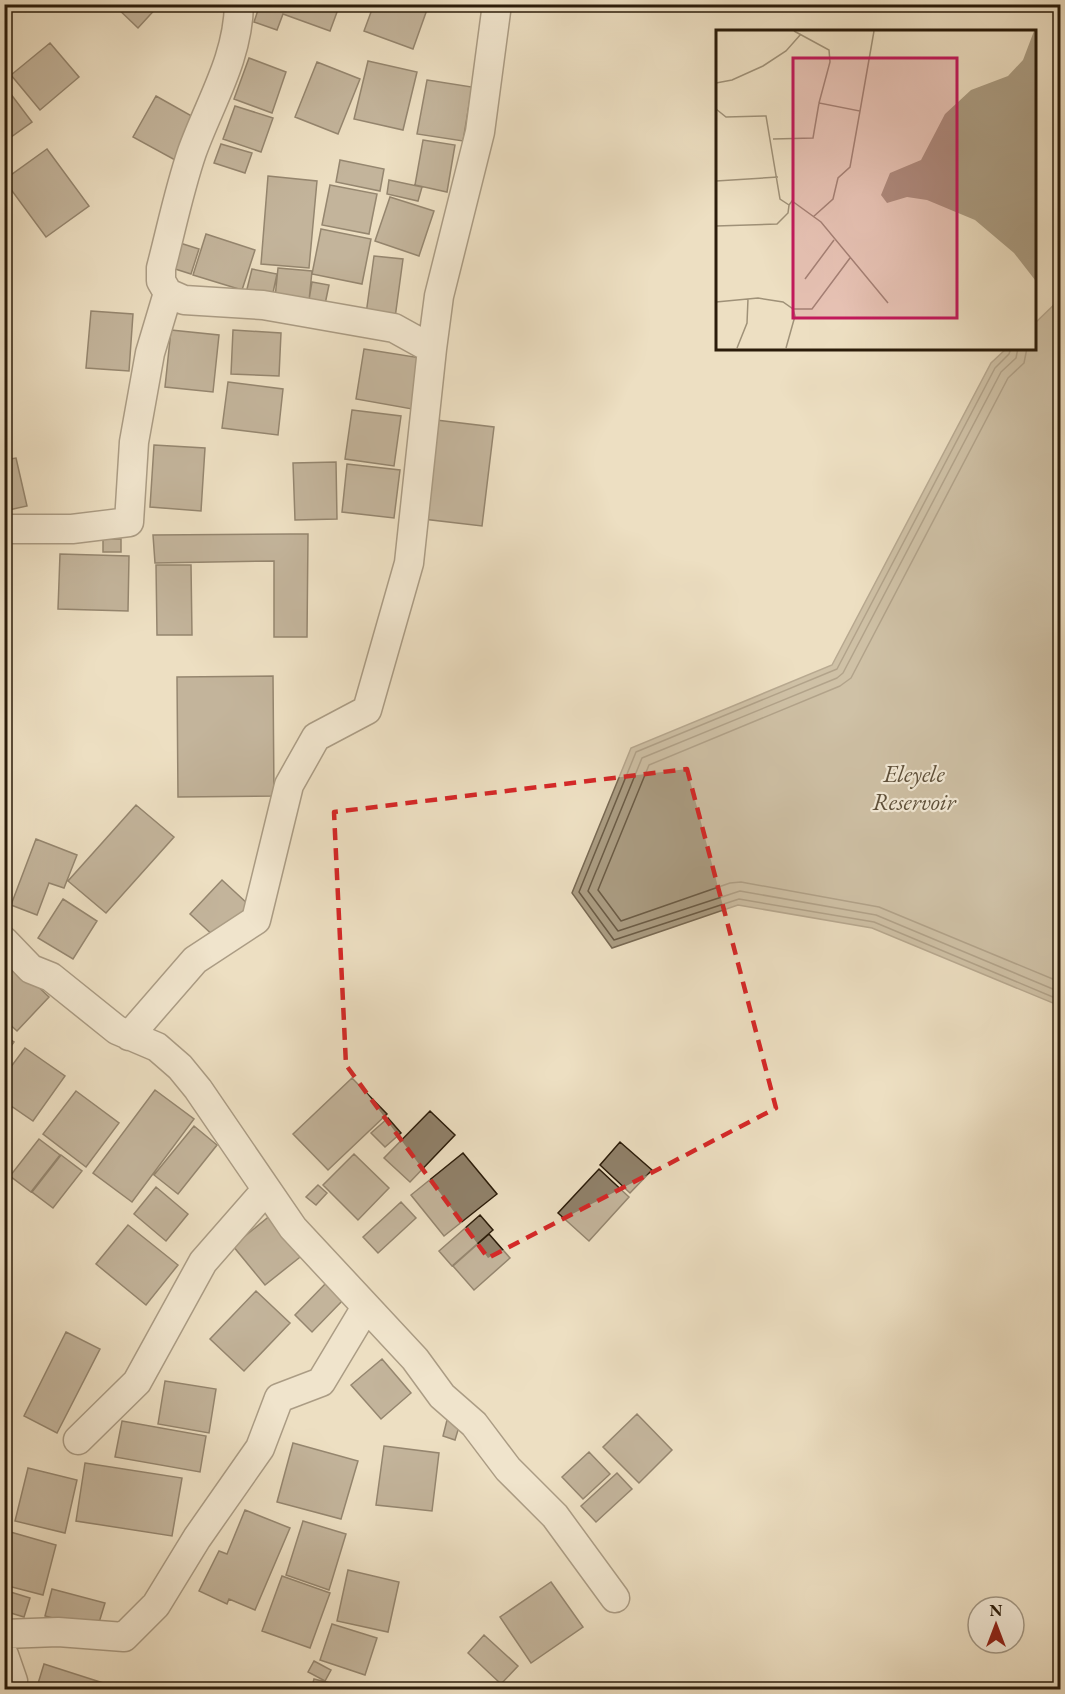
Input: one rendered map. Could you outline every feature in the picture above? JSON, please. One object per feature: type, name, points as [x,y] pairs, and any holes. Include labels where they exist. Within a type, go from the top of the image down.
[{"type":"street","points":[[239,4],[239,27],[230,65],[193,150],[161,268],[161,280],[168,292],[184,300],[263,305],[394,328],[432,349]]},
{"type":"street","points":[[129,1036],[195,960],[256,920],[289,785],[316,737],[367,710],[409,563],[439,296],[480,132],[497,4]]},
{"type":"street","points":[[4,529],[72,529],[129,522],[134,442],[150,353],[168,292]]},
{"type":"street","points":[[4,941],[32,969],[51,977],[90,1010],[129,1036],[157,1047],[180,1067],[198,1089],[293,1228],[415,1359],[442,1396],[474,1424],[508,1469],[555,1516],[615,1598]]},
{"type":"street","points":[[78,1440],[137,1382],[203,1262],[266,1190]]},
{"type":"street","points":[[4,1634],[58,1632],[124,1637],[156,1605],[197,1538],[260,1448],[279,1398],[321,1382],[366,1307]]},
{"type":"street","points":[[4,1655],[13,1681],[10,1689]]},
{"type":"highlighted area","points":[[687,769],[776,1108],[488,1258],[346,1065],[334,812]]},
{"type":"water","name":"Eleyele Reservoir","points":[[1060,299],[1060,1006],[872,928],[738,905],[612,948],[572,893],[631,748],[832,665],[991,363],[1005,350],[1035,350],[1035,323]]},
{"type":"building","points":[[113,4],[160,4],[138,28]]},
{"type":"building","points":[[260,4],[340,4],[330,31],[283,14],[277,30],[254,22]]},
{"type":"building","points":[[374,4],[429,4],[413,49],[364,31]]},
{"type":"building","points":[[50,43],[79,77],[40,110],[11,75]]},
{"type":"building","points":[[249,58],[286,72],[272,113],[234,99]]},
{"type":"building","points":[[368,61],[417,72],[403,130],[354,119]]},
{"type":"building","points":[[317,62],[360,79],[338,134],[295,117]]},
{"type":"building","points":[[427,80],[472,87],[463,141],[417,134]]},
{"type":"building","points":[[4,85],[32,122],[4,142]]},
{"type":"building","points":[[156,96],[197,119],[175,160],[133,137]]},
{"type":"building","points":[[235,106],[273,118],[261,152],[223,139]]},
{"type":"building","points":[[423,140],[455,145],[447,192],[415,185]]},
{"type":"building","points":[[221,144],[252,153],[245,173],[214,163]]},
{"type":"building","points":[[47,149],[89,206],[46,237],[4,180]]},
{"type":"building","points":[[340,160],[384,169],[380,191],[336,182]]},
{"type":"building","points":[[268,176],[317,181],[309,268],[261,264]]},
{"type":"building","points":[[389,180],[422,187],[418,201],[387,194]]},
{"type":"building","points":[[330,185],[377,194],[369,234],[322,225]]},
{"type":"building","points":[[390,197],[434,211],[419,256],[375,241]]},
{"type":"building","points":[[321,229],[371,239],[362,284],[312,274]]},
{"type":"building","points":[[206,234],[255,250],[242,290],[193,275]]},
{"type":"building","points":[[180,243],[199,249],[191,274],[172,268]]},
{"type":"building","points":[[374,256],[403,259],[395,318],[366,314]]},
{"type":"building","points":[[278,268],[312,271],[309,301],[275,298]]},
{"type":"building","points":[[252,269],[277,274],[271,302],[245,297]]},
{"type":"building","points":[[312,282],[329,285],[324,309],[309,300]]},
{"type":"building","points":[[91,311],[133,314],[129,371],[86,368]]},
{"type":"building","points":[[171,330],[219,335],[213,392],[165,387]]},
{"type":"building","points":[[233,330],[281,333],[279,376],[231,374]]},
{"type":"building","points":[[364,349],[421,358],[412,409],[356,399]]},
{"type":"building","points":[[228,382],[283,389],[278,435],[222,428]]},
{"type":"building","points":[[352,410],[401,416],[394,466],[345,459]]},
{"type":"building","points":[[436,420],[494,427],[482,526],[423,519]]},
{"type":"building","points":[[154,445],[205,448],[201,511],[150,507]]},
{"type":"building","points":[[16,458],[27,506],[4,511],[4,460]]},
{"type":"building","points":[[336,462],[337,519],[295,520],[293,463]]},
{"type":"building","points":[[347,464],[400,470],[394,518],[342,512]]},
{"type":"building","points":[[308,534],[307,637],[274,637],[274,561],[155,563],[153,535]]},
{"type":"building","points":[[103,539],[121,539],[121,552],[103,552]]},
{"type":"building","points":[[60,554],[129,556],[128,611],[58,609]]},
{"type":"building","points":[[156,565],[191,565],[192,635],[157,635]]},
{"type":"building","points":[[273,676],[274,796],[178,797],[177,677]]},
{"type":"building","points":[[4,691],[10,733],[4,734]]},
{"type":"building","points":[[136,805],[174,837],[106,913],[68,881]]},
{"type":"building","points":[[36,839],[77,855],[64,888],[49,883],[37,915],[11,905]]},
{"type":"building","points":[[222,880],[249,905],[217,939],[190,914]]},
{"type":"building","points":[[63,899],[97,921],[73,959],[38,938]]},
{"type":"building","points":[[12,962],[49,997],[17,1031],[4,1019],[4,970]]},
{"type":"building","points":[[4,1035],[14,1042],[4,1056]]},
{"type":"building","points":[[25,1048],[65,1076],[33,1121],[4,1101],[4,1076]]},
{"type":"building","points":[[352,1078],[387,1114],[328,1170],[293,1134]]},
{"type":"building","points":[[155,1090],[194,1119],[132,1202],[93,1173]]},
{"type":"building","points":[[76,1091],[119,1123],[86,1167],[43,1134]]},
{"type":"building","points":[[430,1111],[455,1135],[410,1182],[384,1158]]},
{"type":"building","points":[[388,1118],[401,1133],[385,1147],[371,1133]]},
{"type":"building","points":[[194,1126],[217,1145],[178,1194],[154,1175]]},
{"type":"building","points":[[39,1139],[60,1155],[31,1192],[10,1176]]},
{"type":"building","points":[[620,1142],[652,1170],[630,1193],[600,1165]]},
{"type":"building","points":[[463,1153],[497,1194],[444,1236],[411,1195]]},
{"type":"building","points":[[354,1154],[389,1188],[358,1220],[323,1185]]},
{"type":"building","points":[[61,1155],[82,1171],[53,1208],[32,1192]]},
{"type":"building","points":[[599,1169],[629,1197],[589,1241],[558,1213]]},
{"type":"building","points":[[318,1185],[327,1193],[316,1205],[306,1197]]},
{"type":"building","points":[[156,1187],[188,1214],[166,1241],[134,1214]]},
{"type":"building","points":[[401,1202],[416,1218],[378,1253],[363,1237]]},
{"type":"building","points":[[272,1214],[304,1254],[265,1285],[233,1246]]},
{"type":"building","points":[[480,1215],[493,1230],[452,1266],[439,1251]]},
{"type":"building","points":[[128,1225],[178,1265],[146,1305],[96,1264]]},
{"type":"building","points":[[489,1234],[510,1258],[474,1290],[453,1266]]},
{"type":"building","points":[[327,1282],[344,1299],[312,1332],[295,1315]]},
{"type":"building","points":[[256,1291],[290,1323],[244,1371],[210,1339]]},
{"type":"building","points":[[66,1332],[100,1349],[57,1433],[24,1416]]},
{"type":"building","points":[[382,1359],[411,1393],[381,1419],[351,1385]]},
{"type":"building","points":[[165,1381],[216,1389],[209,1433],[158,1424]]},
{"type":"building","points":[[637,1414],[672,1450],[639,1483],[603,1447]]},
{"type":"building","points":[[448,1416],[461,1420],[455,1440],[443,1436]]},
{"type":"building","points":[[122,1421],[206,1436],[200,1472],[115,1457]]},
{"type":"building","points":[[293,1443],[358,1461],[341,1519],[277,1502]]},
{"type":"building","points":[[384,1446],[439,1453],[432,1511],[376,1505]]},
{"type":"building","points":[[589,1452],[610,1474],[583,1499],[562,1477]]},
{"type":"building","points":[[85,1463],[182,1478],[172,1536],[76,1521]]},
{"type":"building","points":[[28,1468],[77,1480],[65,1533],[15,1521]]},
{"type":"building","points":[[617,1473],[632,1489],[596,1522],[581,1506]]},
{"type":"building","points":[[245,1510],[290,1528],[255,1610],[229,1599],[227,1604],[199,1591],[219,1551],[227,1554]]},
{"type":"building","points":[[303,1521],[346,1534],[329,1590],[286,1575]]},
{"type":"building","points":[[7,1531],[56,1545],[43,1595],[4,1585],[4,1541]]},
{"type":"building","points":[[348,1570],[399,1582],[388,1632],[337,1621]]},
{"type":"building","points":[[282,1576],[330,1593],[310,1648],[262,1631]]},
{"type":"building","points":[[551,1582],[583,1627],[531,1663],[500,1617]]},
{"type":"building","points":[[52,1589],[105,1603],[97,1629],[45,1616]]},
{"type":"building","points":[[4,1590],[30,1598],[24,1617],[4,1611]]},
{"type":"building","points":[[332,1624],[377,1638],[365,1675],[320,1660]]},
{"type":"building","points":[[484,1635],[518,1666],[501,1684],[468,1653]]},
{"type":"building","points":[[314,1661],[331,1670],[325,1681],[308,1672]]},
{"type":"building","points":[[44,1664],[122,1689],[36,1690]]},
{"type":"building","points":[[314,1679],[322,1681],[359,1690],[311,1690]]}]
